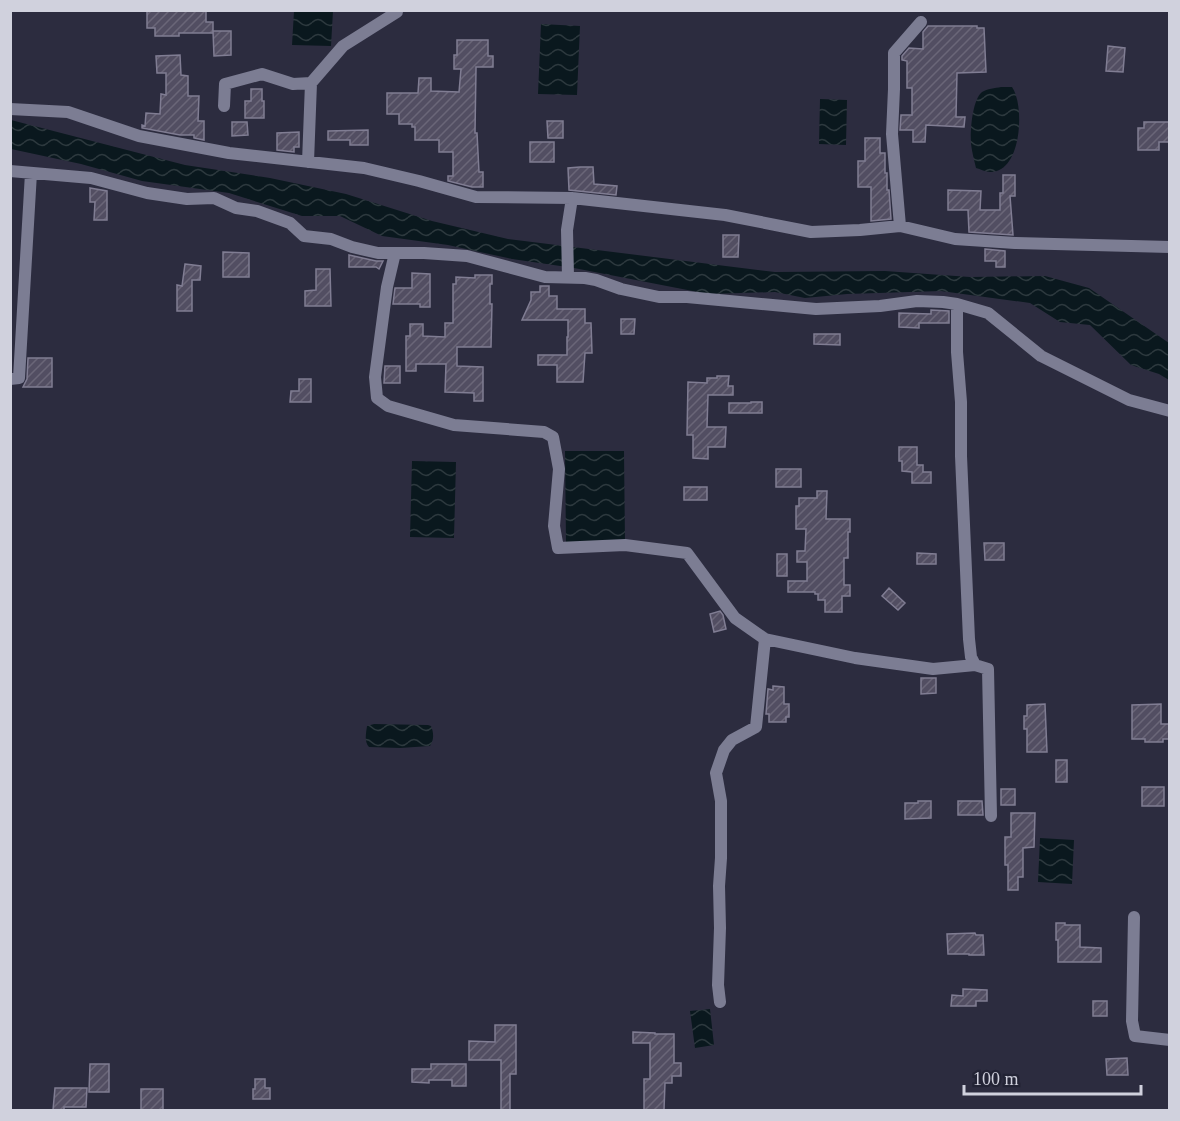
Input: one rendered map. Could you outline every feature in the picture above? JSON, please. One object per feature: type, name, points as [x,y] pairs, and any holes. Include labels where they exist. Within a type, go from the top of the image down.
[{"type":"street","points":[[308,162],[311,83],[343,46],[397,10]]},
{"type":"street","points":[[900,226],[892,134],[894,53],[921,22]]},
{"type":"street","points":[[224,106],[225,84],[262,74],[292,84],[311,83]]},
{"type":"street","points":[[10,109],[68,112],[139,135],[229,153],[364,168],[476,197],[572,198],[725,214],[811,232],[900,226],[955,240],[1170,247]]},
{"type":"street","points":[[10,171],[91,178],[147,193],[187,199],[214,198],[236,208],[257,211],[290,223],[304,236],[331,239],[378,254],[424,253],[467,256],[545,277],[568,275],[659,297],[687,297],[816,309],[880,306],[917,301],[957,304],[988,313],[1050,361],[1129,400],[1170,411]]},
{"type":"street","points":[[10,379],[19,378],[31,173]]},
{"type":"street","points":[[568,275],[567,230],[572,198]]},
{"type":"street","points":[[394,254],[387,287],[375,377],[377,398],[388,406],[454,425],[544,432],[553,437],[559,469],[554,526],[558,548],[625,545],[687,553],[735,618],[765,639],[855,658],[933,669],[975,665],[988,669],[991,816]]},
{"type":"street","points":[[957,304],[969,639],[970,657],[975,665]]},
{"type":"street","points":[[720,1002],[718,985],[721,801],[716,773],[724,750],[732,740],[756,727],[765,639]]},
{"type":"street","points":[[1134,917],[1132,1021],[1135,1036],[1170,1040]]},
{"type":"water","points":[[294,11],[333,11],[331,46],[292,45]]},
{"type":"water","points":[[541,24],[580,26],[577,95],[538,94]]},
{"type":"water","points":[[1001,87],[1012,87],[1016,96],[1019,108],[1018,137],[1009,162],[1001,169],[988,172],[976,168],[971,144],[972,116],[982,92]]},
{"type":"water","points":[[820,99],[847,100],[846,145],[819,144]]},
{"type":"water","points":[[11,120],[185,165],[270,178],[346,194],[432,221],[508,239],[775,272],[885,271],[970,277],[1045,276],[1089,288],[1169,343],[1169,380],[1159,374],[1131,365],[1090,325],[1060,322],[1030,303],[941,291],[847,294],[805,298],[775,292],[708,294],[574,268],[512,259],[448,245],[382,236],[340,216],[302,216],[229,193],[142,181],[81,164],[11,149]]},
{"type":"water","points":[[565,451],[624,451],[625,542],[566,543]]},
{"type":"water","points":[[412,461],[456,462],[454,538],[410,537]]},
{"type":"water","points":[[374,724],[428,725],[433,731],[432,741],[430,746],[369,747],[366,740],[367,726]]},
{"type":"water","points":[[1040,838],[1074,840],[1072,884],[1038,882]]},
{"type":"water","points":[[710,1009],[714,1045],[695,1048],[690,1011]]},
{"type":"building","points":[[147,10],[206,10],[206,22],[213,22],[213,33],[155,36],[155,28],[147,28]]},
{"type":"building","points":[[928,26],[984,28],[986,72],[957,73],[956,117],[965,117],[964,127],[926,125],[925,142],[913,142],[913,130],[900,130],[901,115],[912,115],[912,88],[907,88],[907,61],[902,60],[902,56],[909,48],[923,49],[923,32]]},
{"type":"building","points":[[213,31],[231,31],[231,55],[214,56]]},
{"type":"building","points":[[457,40],[488,40],[488,56],[493,56],[493,67],[476,67],[475,133],[477,133],[479,172],[483,172],[483,187],[472,187],[448,181],[448,176],[453,176],[453,152],[439,152],[439,140],[415,140],[415,127],[412,127],[412,124],[399,124],[399,114],[387,114],[387,93],[418,93],[419,78],[431,78],[431,91],[459,92],[461,69],[454,69]]},
{"type":"building","points":[[1108,46],[1125,48],[1123,72],[1106,71]]},
{"type":"building","points":[[180,55],[181,75],[188,76],[188,96],[199,96],[198,121],[204,121],[204,140],[194,138],[194,135],[180,135],[142,128],[142,125],[145,126],[146,113],[160,114],[161,94],[166,95],[166,73],[157,73],[156,56]]},
{"type":"building","points":[[251,89],[262,89],[264,118],[245,118],[245,101],[251,101]]},
{"type":"building","points":[[547,121],[563,121],[563,138],[548,138]]},
{"type":"building","points":[[232,122],[247,122],[248,135],[232,136]]},
{"type":"building","points":[[1144,122],[1170,122],[1170,142],[1159,142],[1159,150],[1138,150],[1138,128],[1144,128]]},
{"type":"building","points":[[368,130],[368,145],[350,145],[350,140],[328,140],[328,131]]},
{"type":"building","points":[[299,132],[299,147],[294,147],[294,152],[277,150],[277,133]]},
{"type":"building","points":[[865,138],[880,138],[880,153],[885,153],[885,173],[887,173],[891,219],[871,221],[871,187],[858,187],[858,161],[865,161]]},
{"type":"building","points":[[530,142],[554,142],[554,162],[530,162]]},
{"type":"building","points":[[593,167],[594,184],[617,186],[616,195],[569,190],[568,168]]},
{"type":"building","points":[[1003,175],[1015,175],[1015,196],[1010,196],[1013,235],[969,232],[968,210],[948,210],[948,190],[981,191],[980,210],[1000,210]]},
{"type":"building","points":[[90,188],[107,191],[107,220],[94,220],[95,202],[90,202]]},
{"type":"building","points":[[723,235],[739,235],[738,257],[723,257]]},
{"type":"building","points":[[985,249],[1005,251],[1005,267],[996,267],[996,261],[985,261]]},
{"type":"building","points":[[223,252],[249,253],[249,277],[223,277]]},
{"type":"building","points":[[349,255],[383,261],[379,269],[349,267]]},
{"type":"building","points":[[185,264],[201,266],[200,280],[192,280],[192,311],[177,311],[177,285],[182,286]]},
{"type":"building","points":[[316,269],[330,269],[331,306],[305,306],[305,291],[316,290]]},
{"type":"building","points":[[412,273],[430,274],[430,307],[420,307],[420,304],[393,304],[395,288],[412,288]]},
{"type":"building","points":[[475,275],[492,275],[492,284],[490,284],[491,347],[457,347],[457,366],[483,367],[483,401],[474,401],[474,393],[445,392],[446,364],[416,364],[416,371],[406,371],[406,336],[410,336],[410,324],[423,324],[423,336],[445,337],[445,323],[453,323],[453,284],[456,284],[456,277],[475,278]]},
{"type":"building","points":[[540,286],[549,286],[549,296],[557,296],[557,309],[585,309],[585,323],[591,323],[592,353],[585,353],[583,382],[557,382],[557,365],[538,365],[538,355],[567,355],[568,337],[568,320],[522,320],[531,300],[531,292],[540,292]]},
{"type":"building","points":[[931,310],[949,311],[949,323],[919,323],[919,328],[899,327],[899,313],[931,314]]},
{"type":"building","points":[[621,319],[635,319],[634,334],[621,334]]},
{"type":"building","points":[[814,334],[840,334],[840,345],[814,344]]},
{"type":"building","points":[[28,358],[52,358],[52,387],[23,387],[27,379]]},
{"type":"building","points":[[385,366],[400,366],[400,383],[384,383]]},
{"type":"building","points":[[717,376],[729,376],[728,386],[733,386],[733,395],[708,395],[707,427],[726,427],[725,447],[708,447],[708,459],[693,458],[693,435],[687,435],[688,382],[707,383],[707,378],[717,378]]},
{"type":"building","points":[[299,379],[311,379],[311,402],[290,402],[291,391],[299,391]]},
{"type":"building","points":[[762,402],[762,413],[729,413],[729,403]]},
{"type":"building","points":[[899,447],[917,447],[917,465],[923,465],[923,472],[931,472],[931,483],[912,483],[912,472],[902,471]]},
{"type":"building","points":[[776,469],[801,469],[801,487],[776,487]]},
{"type":"building","points":[[684,487],[707,487],[707,500],[684,500]]},
{"type":"building","points":[[817,491],[827,491],[826,519],[850,519],[848,558],[844,558],[844,585],[850,585],[850,596],[842,596],[842,612],[825,612],[825,600],[818,600],[818,594],[815,592],[788,592],[788,581],[807,581],[807,562],[797,562],[797,551],[805,551],[806,529],[796,529],[796,506],[799,506],[799,498],[817,498]]},
{"type":"building","points":[[984,543],[1004,543],[1004,560],[985,560]]},
{"type":"building","points":[[917,553],[936,554],[936,564],[917,564]]},
{"type":"building","points":[[777,554],[787,554],[787,576],[777,576]]},
{"type":"building","points":[[889,588],[905,603],[898,610],[882,596]]},
{"type":"building","points":[[720,611],[726,629],[714,632],[710,614]]},
{"type":"building","points":[[921,678],[936,678],[936,693],[921,694]]},
{"type":"building","points":[[773,686],[784,687],[784,704],[789,704],[789,717],[786,717],[786,722],[769,722],[769,714],[766,714],[768,689],[773,690]]},
{"type":"building","points":[[1045,704],[1047,752],[1027,752],[1027,729],[1024,729],[1024,716],[1027,716],[1027,705]]},
{"type":"building","points":[[1161,704],[1161,724],[1170,724],[1170,739],[1163,739],[1163,742],[1145,742],[1145,739],[1132,739],[1132,705]]},
{"type":"building","points":[[1056,760],[1067,760],[1067,782],[1056,782]]},
{"type":"building","points":[[1142,787],[1164,787],[1164,806],[1142,806]]},
{"type":"building","points":[[1001,789],[1015,789],[1015,805],[1001,805]]},
{"type":"building","points":[[918,801],[931,801],[931,818],[905,819],[905,803],[918,803]]},
{"type":"building","points":[[958,801],[982,801],[983,815],[958,815]]},
{"type":"building","points":[[1011,813],[1035,813],[1034,847],[1023,848],[1023,877],[1018,877],[1018,890],[1008,890],[1008,865],[1005,865],[1005,837],[1011,837]]},
{"type":"building","points":[[1056,923],[1080,925],[1080,947],[1101,948],[1101,962],[1058,962]]},
{"type":"building","points":[[947,934],[983,935],[984,955],[948,954]]},
{"type":"building","points":[[963,989],[987,990],[987,1001],[976,1001],[976,1006],[951,1006],[952,995],[963,996]]},
{"type":"building","points":[[1093,1001],[1107,1001],[1107,1016],[1093,1016]]},
{"type":"building","points":[[495,1025],[516,1025],[516,1074],[510,1074],[510,1110],[501,1110],[501,1060],[469,1060],[469,1041],[495,1042]]},
{"type":"building","points":[[633,1032],[674,1034],[674,1063],[681,1063],[681,1076],[672,1076],[672,1083],[665,1083],[664,1110],[644,1110],[644,1079],[650,1079],[650,1043],[633,1043]]},
{"type":"building","points":[[1127,1058],[1128,1075],[1107,1075],[1106,1059]]},
{"type":"building","points":[[90,1064],[109,1064],[109,1092],[89,1092]]},
{"type":"building","points":[[431,1064],[466,1064],[466,1086],[452,1086],[452,1080],[429,1080],[429,1083],[412,1082],[412,1069],[431,1069]]},
{"type":"building","points":[[255,1079],[265,1079],[265,1088],[270,1088],[270,1099],[253,1099]]},
{"type":"building","points":[[55,1088],[87,1088],[86,1107],[64,1107],[64,1110],[53,1110]]},
{"type":"building","points":[[141,1089],[163,1089],[163,1110],[141,1110]]}]
